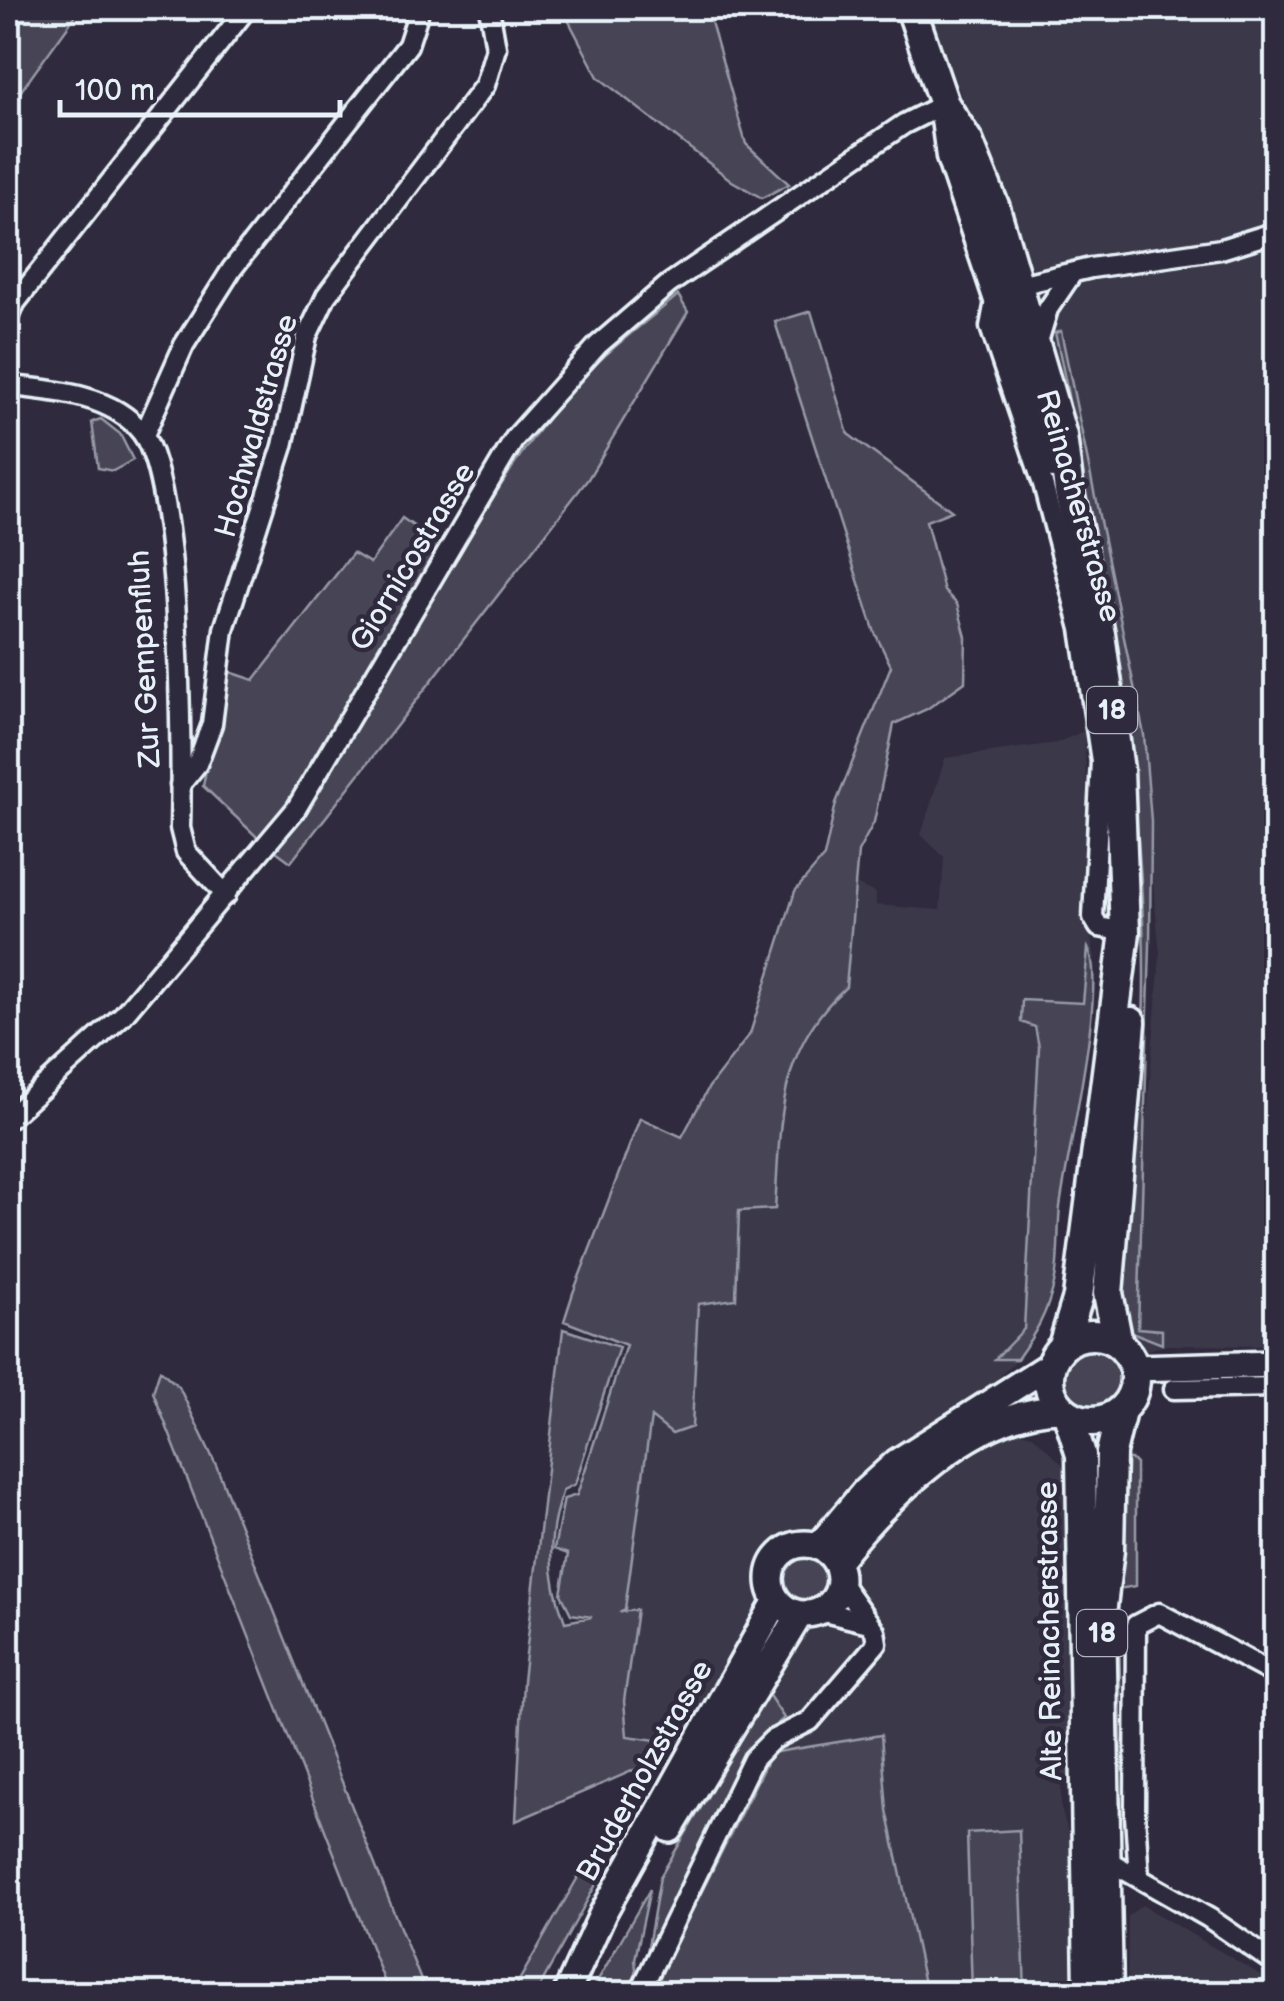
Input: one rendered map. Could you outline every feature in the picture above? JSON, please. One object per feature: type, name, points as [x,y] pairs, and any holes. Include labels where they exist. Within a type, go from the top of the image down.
[{"type":"main road","name":"Reinacherstrasse","points":[[911,8],[944,104],[951,156],[1037,345],[1062,436],[1069,491],[1113,715],[1123,803],[1125,932],[1078,1298],[1057,1355]]},
{"type":"main road","name":"Reinacherstrasse","points":[[1008,288],[1045,444],[1069,491]]},
{"type":"main road","name":"Reinacherstrasse","points":[[1118,1343],[1108,1292],[1134,970],[1125,932]]},
{"type":"main road","points":[[831,1563],[795,1545],[776,1559],[770,1580],[777,1600],[810,1612],[830,1604],[831,1563],[864,1491],[897,1462],[1087,1335],[1118,1343],[1134,1368],[1130,1399],[1121,1410],[1096,1421],[1065,1412],[1024,1413],[952,1451],[885,1504],[831,1563]]},
{"type":"main road","points":[[1057,1355],[1051,1394],[1065,1412]]},
{"type":"main road","points":[[1134,1368],[1276,1364]]},
{"type":"main road","name":"Alte Reinacherstrasse","points":[[1089,1994],[1102,1614],[1109,1550],[1111,1453],[1121,1410]]},
{"type":"main road","name":"Alte Reinacherstrasse","points":[[1065,1412],[1081,1455],[1096,1854],[1108,1994]]},
{"type":"main road","name":"Bruderholzstrasse","points":[[571,1985],[603,1913],[777,1600]]},
{"type":"main road","name":"Bruderholzstrasse","points":[[571,1985],[810,1612]]},
{"type":"street","points":[[8,321],[14,303],[247,8]]},
{"type":"street","points":[[8,386],[110,407],[144,435],[184,346],[232,269],[408,44],[420,8]]},
{"type":"street","name":"Hochwaldstrasse","points":[[180,784],[197,764],[212,724],[224,629],[283,446],[307,336],[326,296],[485,85],[496,48],[489,8]]},
{"type":"street","name":"Giornicostrasse","points":[[8,1120],[123,1015],[296,809],[516,438],[598,345],[670,284],[904,124],[944,104]]},
{"type":"street","points":[[1008,288],[1073,272],[1221,249],[1276,232]]},
{"type":"street","points":[[1037,345],[1048,310],[1073,272]]},
{"type":"street","name":"Reinacherstrasse","points":[[1008,288],[990,327],[1043,484],[1081,629],[1101,760],[1093,917],[1099,926],[1125,932]]},
{"type":"street","name":"Zur Gempenfluh","points":[[144,435],[159,480],[178,626],[180,828],[186,852],[200,872],[226,895]]},
{"type":"street","points":[[1174,1389],[1276,1386]]},
{"type":"street","points":[[638,1994],[753,1759],[772,1740],[810,1721],[877,1644],[875,1631],[831,1563]]},
{"type":"street","points":[[810,1612],[866,1622]]},
{"type":"street","points":[[1139,1878],[1134,1635],[1141,1619],[1160,1613],[1276,1675]]},
{"type":"street","points":[[1096,1854],[1276,1964]]},
{"type":"shaded area","points":[[8,8],[81,8],[8,109]]},
{"type":"shaded area","points":[[562,8],[707,8],[746,144],[789,184],[762,198],[732,181],[598,77]]},
{"type":"shaded area","points":[[927,8],[1276,8],[1276,1346],[1167,1345],[1136,1353],[1130,1324],[1160,955],[1149,843],[1069,418],[1006,210]]},
{"type":"shaded area","points":[[678,295],[688,312],[588,479],[291,862],[257,837],[203,786],[224,670],[254,680],[353,553],[370,563],[402,518],[458,557],[504,480],[556,408],[606,355]]},
{"type":"shaded area","points":[[811,311],[848,434],[952,511],[926,521],[944,591],[957,604],[966,637],[965,682],[927,709],[894,724],[874,822],[858,852],[846,987],[806,1036],[786,1089],[775,1209],[739,1211],[736,1299],[698,1304],[692,1427],[672,1434],[651,1417],[625,1609],[619,1612],[637,1610],[624,1701],[627,1736],[656,1740],[653,1762],[516,1821],[523,1681],[563,1329],[619,1347],[575,1484],[563,1490],[554,1524],[552,1573],[565,1622],[592,1617],[571,1614],[561,1594],[568,1554],[554,1549],[564,1499],[577,1495],[626,1345],[564,1321],[573,1293],[640,1118],[682,1137],[709,1087],[750,1034],[795,891],[824,857],[836,803],[891,666],[875,633],[775,322]]},
{"type":"shaded area","points":[[1061,331],[1144,735],[1151,821],[1150,946],[1138,1328],[1162,1330],[1162,1344],[1129,1331],[1118,1299],[1138,1097],[1143,915],[1134,796],[1118,679],[1055,333]]},
{"type":"shaded area","points":[[101,419],[120,434],[133,460],[113,471],[98,468],[92,422]]},
{"type":"shaded area","points":[[1084,731],[1088,820],[1083,898],[1095,957],[1093,1008],[1023,1000],[1039,1047],[1024,1329],[1021,1356],[997,1379],[1015,1431],[1033,1435],[1065,1467],[1070,1780],[1061,1780],[1061,1808],[1069,1835],[1070,1871],[1076,1881],[1079,1993],[926,1993],[887,1810],[881,1735],[771,1753],[627,1736],[624,1701],[637,1611],[625,1609],[636,1518],[651,1415],[692,1427],[698,1304],[736,1299],[739,1211],[775,1209],[784,1086],[818,1012],[846,987],[855,884],[876,893],[876,905],[940,910],[944,857],[921,835],[945,758],[1056,743]]},
{"type":"shaded area","points":[[1088,948],[1093,967],[1090,1033],[1060,1207],[1054,1284],[1040,1323],[1017,1359],[995,1359],[1024,1329],[1039,1047],[1035,1027],[1021,1022],[1022,1000],[1083,1003]]},
{"type":"shaded area","points":[[1092,1347],[1114,1356],[1123,1378],[1114,1400],[1092,1409],[1070,1400],[1061,1378],[1070,1356]]},
{"type":"shaded area","points":[[160,1370],[179,1387],[216,1465],[426,1993],[389,1993],[153,1392]]},
{"type":"shaded area","points":[[1119,1459],[1131,1459],[1136,1464],[1136,1586],[1118,1589],[1122,1771],[1113,1771],[1111,1614]]},
{"type":"shaded area","points":[[805,1559],[819,1565],[825,1579],[819,1593],[805,1599],[791,1593],[785,1579],[791,1565]]},
{"type":"shaded area","points":[[768,1694],[784,1718],[746,1752],[645,1964],[660,1877]]},
{"type":"shaded area","points":[[881,1735],[887,1810],[926,1993],[651,1993],[771,1753]]},
{"type":"shaded area","points":[[1019,1830],[1025,1993],[972,1993],[967,1833]]},
{"type":"shaded area","points":[[585,1865],[599,1879],[536,1993],[512,1993]]},
{"type":"shaded area","points":[[650,1889],[635,1959],[637,1978],[631,1993],[590,1994]]},
{"type":"shaded area","points":[[1142,1905],[1276,1984],[1276,1993],[1127,1993],[1128,1916]]}]
